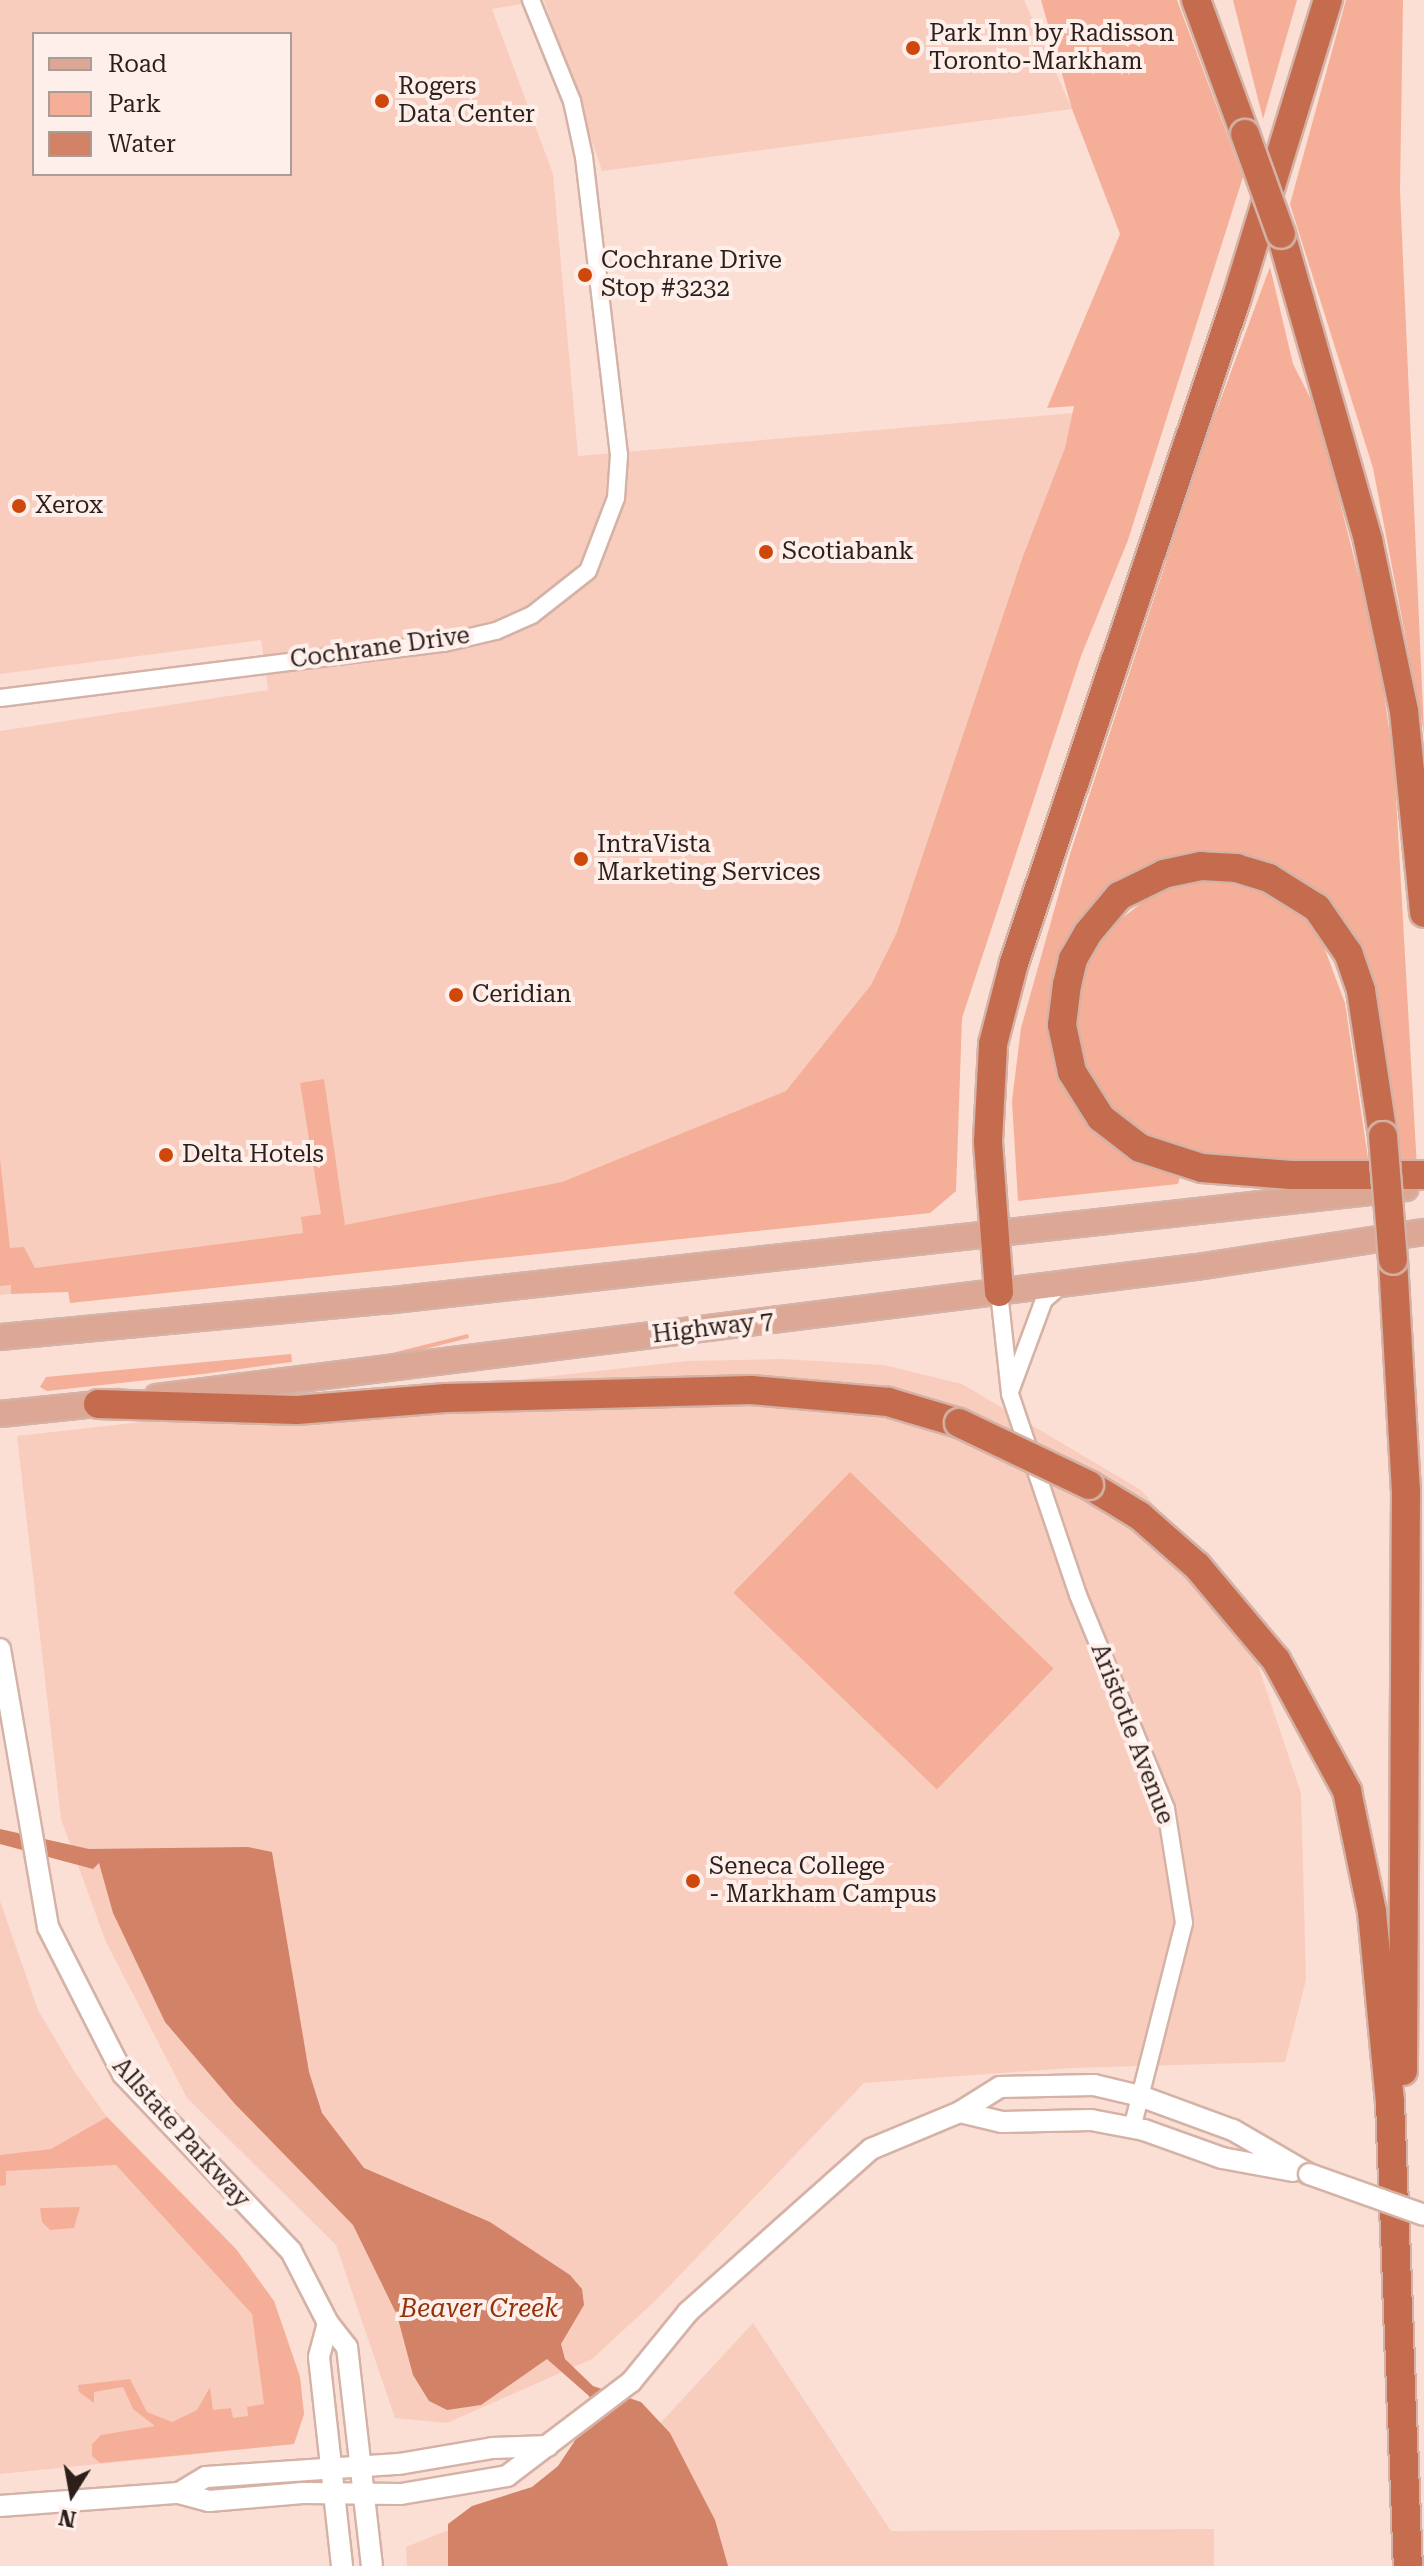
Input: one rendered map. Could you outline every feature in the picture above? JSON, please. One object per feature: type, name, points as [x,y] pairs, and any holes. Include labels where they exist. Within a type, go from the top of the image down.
[{"type":"highway","points":[[1196,0],[1281,234],[1368,540],[1401,695],[1424,913]]},
{"type":"highway","points":[[1209,0],[1245,134]]},
{"type":"highway","points":[[999,1292],[989,1095],[993,1044],[1014,963],[1237,297],[1328,0]]},
{"type":"highway","points":[[1408,2566],[1401,2319],[1406,1491],[1393,1260],[1383,1136],[1361,990],[1348,953],[1317,908],[1269,878],[1237,868],[1201,866],[1164,874],[1119,896],[1088,933],[1073,959],[1062,1025],[1072,1072],[1101,1118],[1140,1148],[1202,1168],[1291,1175],[1424,1175]]},
{"type":"highway","points":[[98,1404],[297,1410],[446,1398],[751,1390],[888,1402],[959,1423],[1089,1485],[1140,1516],[1197,1566],[1276,1660],[1347,1791],[1372,1912],[1401,2319]]},
{"type":"main road","points":[[0,1337],[996,1234],[1424,1186]]},
{"type":"main road","name":"Highway 7","points":[[0,1414],[1062,1284],[1424,1232]]},
{"type":"street","name":"Cochrane Drive","points":[[0,698],[444,643],[496,631],[532,615],[588,571],[616,498],[619,455],[584,157],[572,101],[531,0]]},
{"type":"street","points":[[1010,1394],[1044,1300],[1062,1284]]},
{"type":"street","name":"Aristotle Avenue","points":[[999,1292],[1010,1394],[1078,1595],[1166,1809],[1184,1923],[1132,2128]]},
{"type":"street","name":"Allstate Parkway","points":[[0,1649],[48,1927],[81,1999],[123,2074],[291,2251],[328,2323],[350,2357],[372,2566]]},
{"type":"street","points":[[0,2506],[179,2493],[209,2501],[443,2490],[507,2476],[631,2382],[688,2312],[871,2149],[960,2112],[1000,2087],[1094,2085],[1140,2096],[1233,2130],[1309,2174]]},
{"type":"street","points":[[960,2112],[1002,2122],[1091,2120],[1132,2128],[1222,2158],[1309,2174],[1424,2215]]},
{"type":"street","points":[[328,2323],[319,2357],[342,2566]]},
{"type":"street","points":[[179,2493],[206,2477],[362,2466],[548,2446]]},
{"type":"shaded area","points":[[0,0],[544,0],[492,9],[553,174],[578,456],[1074,413],[1012,657],[846,1064],[633,1178],[340,1257],[0,1295],[0,731],[268,690],[261,640],[0,674]]},
{"type":"shaded area","points":[[544,0],[1024,0],[1072,109],[602,171]]},
{"type":"shaded area","name":"Seneca College - Markham Campus","points":[[783,1359],[884,1365],[962,1384],[1141,1490],[1235,1597],[1301,1793],[1306,1980],[1285,2062],[1071,2068],[864,2083],[655,2301],[592,2359],[447,2423],[395,2418],[336,2245],[187,2098],[106,1942],[61,1819],[17,1436],[687,1361]]},
{"type":"shaded area","points":[[0,1901],[38,2010],[74,2071],[107,2117],[236,2249],[274,2301],[300,2377],[304,2414],[294,2444],[0,2474]]},
{"type":"shaded area","points":[[753,2323],[891,2531],[1214,2529],[1214,2566],[407,2566],[406,2547],[628,2458]]},
{"type":"green space","points":[[1041,0],[1177,0],[1243,177],[1128,540],[1081,656],[962,1018],[956,1191],[930,1213],[70,1303],[68,1292],[11,1294],[11,1285],[0,1286],[0,1159],[10,1248],[24,1247],[35,1268],[303,1233],[301,1217],[321,1214],[300,1083],[324,1079],[345,1225],[562,1182],[786,1091],[871,985],[897,932],[1022,559],[1065,448],[1074,406],[1047,408],[1120,234],[1072,109]]},
{"type":"green space","points":[[1233,0],[1297,0],[1263,119]]},
{"type":"green space","points":[[1346,0],[1403,0],[1400,191],[1424,733],[1373,468],[1290,204]]},
{"type":"green space","points":[[1270,267],[1293,364],[1317,411],[1377,649],[1394,761],[1417,1168],[1395,1170],[1338,915],[1293,875],[1248,861],[1165,862],[1057,973],[1049,1006],[1051,1035],[1080,1110],[1113,1145],[1181,1173],[1178,1184],[1018,1201],[1012,1101],[1021,1028],[1070,854],[1209,431]]},
{"type":"green space","points":[[1201,882],[1235,882],[1273,893],[1318,931],[1345,1003],[1369,1165],[1306,1169],[1196,1153],[1147,1138],[1119,1117],[1090,1081],[1075,1036],[1080,982],[1102,934],[1158,890]]},
{"type":"green space","points":[[468,1334],[469,1338],[304,1379],[303,1375]]},
{"type":"green space","points":[[291,1354],[292,1362],[203,1374],[47,1391],[40,1387],[46,1377]]},
{"type":"green space","points":[[850,1472],[1054,1669],[937,1789],[733,1593]]},
{"type":"green space","points":[[107,2117],[236,2249],[274,2301],[300,2377],[304,2414],[294,2444],[100,2463],[92,2456],[92,2444],[101,2435],[155,2426],[133,2409],[123,2387],[94,2392],[94,2403],[79,2392],[78,2385],[130,2379],[147,2412],[172,2422],[197,2410],[210,2387],[213,2410],[231,2408],[233,2418],[248,2416],[247,2407],[264,2404],[252,2314],[116,2165],[6,2171],[6,2185],[0,2186],[0,2155],[51,2149]]},
{"type":"green space","points":[[80,2207],[74,2228],[50,2230],[42,2222],[40,2208]]},
{"type":"water","name":"Beaver Creek","points":[[0,1829],[89,1849],[248,1847],[272,1852],[309,2072],[322,2113],[364,2168],[490,2222],[570,2275],[582,2289],[584,2305],[561,2344],[565,2359],[593,2386],[641,2402],[670,2433],[715,2520],[728,2566],[448,2566],[448,2524],[472,2506],[532,2487],[558,2466],[594,2412],[589,2396],[547,2359],[481,2405],[447,2410],[429,2401],[413,2375],[397,2315],[353,2225],[235,2104],[165,2022],[113,1913],[99,1863],[93,1869],[0,1844]]},
{"type":"place","name":"Park Inn by Radisson Toronto-Markham","points":[[913,48]]},
{"type":"place","name":"Rogers Data Center","points":[[382,101]]},
{"type":"place","name":"Cochrane Drive Stop #3232","points":[[585,275]]},
{"type":"place","name":"Xerox","points":[[19,506]]},
{"type":"place","name":"Scotiabank","points":[[766,552]]},
{"type":"place","name":"IntraVista Marketing Services","points":[[581,859]]},
{"type":"place","name":"Ceridian","points":[[456,995]]},
{"type":"place","name":"Delta Hotels","points":[[166,1155]]},
{"type":"place","name":"Seneca College - Markham Campus","points":[[693,1881]]}]
